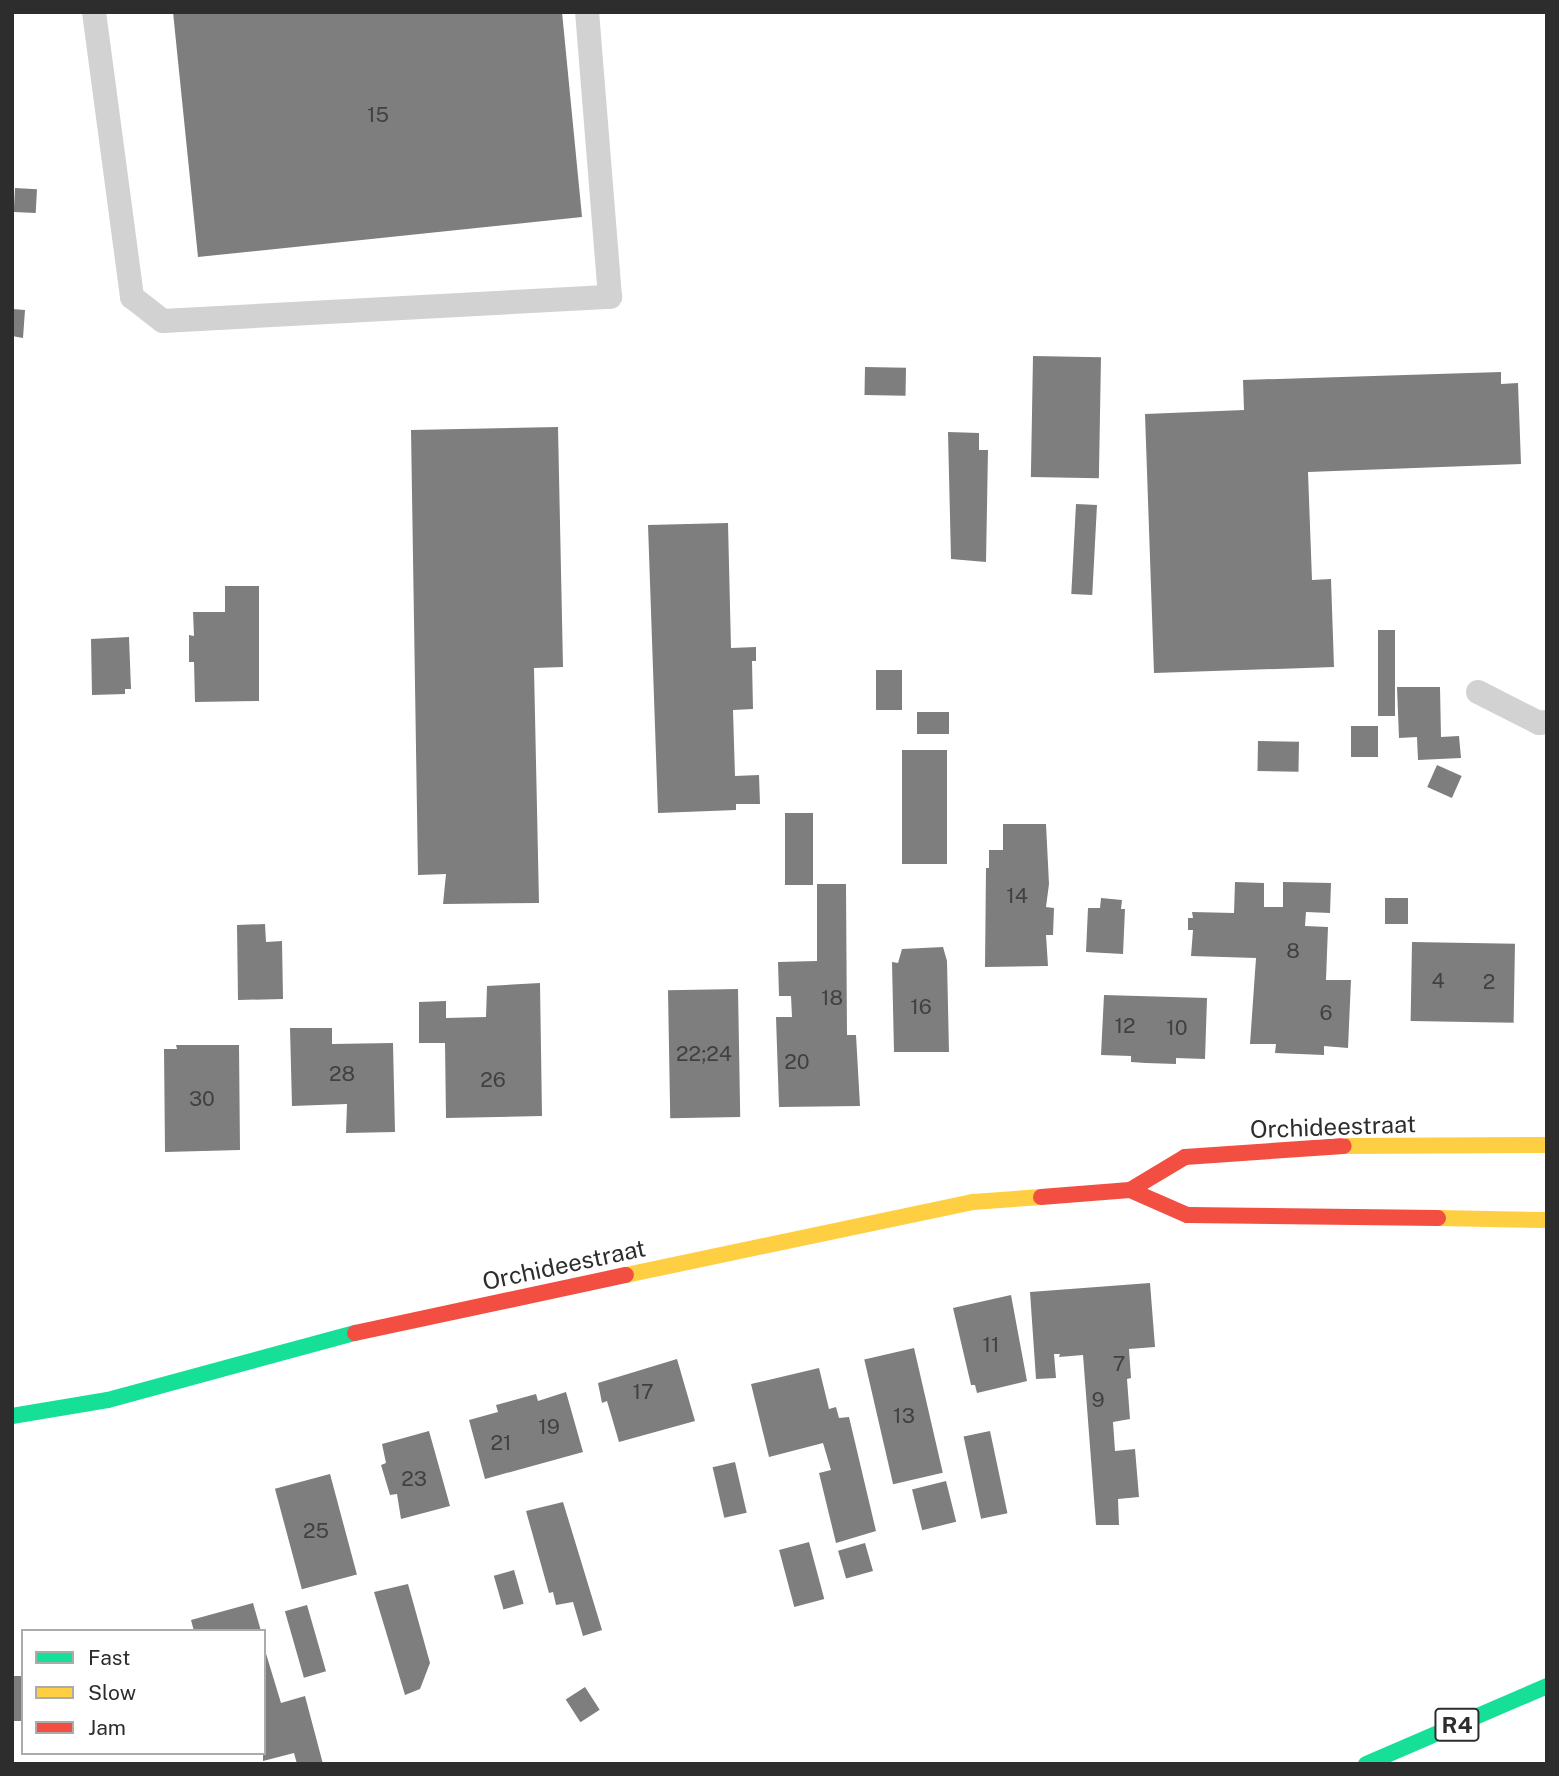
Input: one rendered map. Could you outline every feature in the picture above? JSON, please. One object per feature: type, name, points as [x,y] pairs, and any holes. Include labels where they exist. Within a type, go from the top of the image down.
[{"type":"main road","name":"Orchideestraat","points":[[12,1416],[108,1400],[312,1343],[396,1324],[973,1202],[1130,1190],[1185,1157],[1344,1146],[1547,1144]]},
{"type":"main road","name":"Orchideestraat","points":[[1130,1190],[1187,1215],[1547,1220]]},
{"type":"main road","name":"R4","points":[[1366,1764],[1547,1686]]},
{"type":"lane","points":[[94,12],[132,297],[163,321],[610,297],[587,12]]},
{"type":"lane","points":[[1478,692],[1539,723],[1547,722]]},
{"type":"building","points":[[173,12],[562,12],[582,217],[198,257]]},
{"type":"building","points":[[15,188],[37,189],[36,213],[14,212]]},
{"type":"building","points":[[12,309],[25,310],[23,338],[12,336]]},
{"type":"building","points":[[1033,356],[1101,357],[1099,478],[1031,477]]},
{"type":"building","points":[[865,367],[906,368],[906,396],[865,395]]},
{"type":"building","points":[[1501,372],[1501,384],[1518,383],[1521,464],[1308,472],[1312,580],[1331,579],[1334,667],[1154,673],[1145,414],[1244,410],[1243,380]]},
{"type":"building","points":[[558,427],[563,667],[534,668],[539,903],[443,904],[446,874],[418,875],[411,430]]},
{"type":"building","points":[[948,432],[979,433],[979,450],[988,450],[986,562],[951,559]]},
{"type":"building","points":[[1076,504],[1097,505],[1092,595],[1071,594]]},
{"type":"building","points":[[728,523],[731,648],[756,647],[756,661],[752,661],[753,709],[733,710],[735,776],[759,775],[760,804],[736,804],[736,810],[658,813],[648,525]]},
{"type":"building","points":[[225,586],[259,586],[259,701],[195,702],[194,662],[189,662],[189,635],[194,636],[193,612],[225,612]]},
{"type":"building","points":[[1378,630],[1395,630],[1395,716],[1378,716]]},
{"type":"building","points":[[129,637],[131,689],[125,689],[125,694],[92,695],[91,639]]},
{"type":"building","points":[[876,670],[902,670],[902,710],[876,710]]},
{"type":"building","points":[[1397,687],[1440,687],[1441,737],[1459,736],[1461,758],[1418,760],[1417,737],[1399,738]]},
{"type":"building","points":[[917,712],[949,712],[949,734],[917,734]]},
{"type":"building","points":[[1351,726],[1378,726],[1378,757],[1351,757]]},
{"type":"building","points":[[1258,741],[1299,742],[1298,772],[1257,771]]},
{"type":"building","points":[[902,750],[947,750],[947,864],[902,864]]},
{"type":"building","points":[[1437,765],[1462,776],[1452,798],[1427,787]]},
{"type":"building","points":[[785,813],[813,813],[813,885],[785,885]]},
{"type":"building","points":[[1003,824],[1046,824],[1049,884],[1046,907],[1054,908],[1053,935],[1046,935],[1048,966],[985,967],[986,868],[989,868],[989,850],[1003,850]]},
{"type":"building","points":[[1235,882],[1264,883],[1264,907],[1283,907],[1283,882],[1331,883],[1330,913],[1306,912],[1305,926],[1328,927],[1326,980],[1351,980],[1348,1048],[1324,1046],[1324,1055],[1275,1053],[1276,1044],[1250,1044],[1256,958],[1191,956],[1193,930],[1188,930],[1188,918],[1193,918],[1192,912],[1234,913]]},
{"type":"building","points":[[817,884],[846,884],[847,1035],[856,1035],[860,1106],[779,1107],[776,1017],[792,1017],[791,996],[779,996],[778,962],[817,961]]},
{"type":"building","points":[[1101,898],[1122,900],[1121,909],[1125,909],[1123,954],[1086,952],[1088,908],[1100,908]]},
{"type":"building","points":[[1385,898],[1408,898],[1408,924],[1385,924]]},
{"type":"building","points":[[265,924],[266,942],[282,941],[283,999],[238,1000],[237,925]]},
{"type":"building","points":[[1412,942],[1515,944],[1514,1023],[1411,1021]]},
{"type":"building","points":[[943,947],[947,961],[949,1052],[894,1052],[892,962],[898,963],[902,949]]},
{"type":"building","points":[[540,983],[542,1116],[446,1118],[445,1043],[419,1043],[419,1002],[446,1001],[446,1018],[486,1017],[487,986]]},
{"type":"building","points":[[738,989],[740,1117],[670,1118],[668,990]]},
{"type":"building","points":[[1104,995],[1207,998],[1205,1059],[1176,1058],[1176,1064],[1146,1063],[1131,1062],[1131,1056],[1101,1055]]},
{"type":"building","points":[[290,1028],[332,1028],[332,1044],[393,1043],[395,1132],[346,1133],[347,1104],[292,1106]]},
{"type":"building","points":[[176,1045],[239,1045],[240,1150],[165,1152],[164,1049],[177,1049]]},
{"type":"building","points":[[1150,1283],[1155,1347],[1129,1349],[1131,1378],[1127,1379],[1130,1419],[1113,1422],[1115,1451],[1135,1449],[1139,1497],[1118,1499],[1119,1525],[1096,1525],[1083,1355],[1059,1357],[1060,1354],[1054,1354],[1056,1378],[1036,1379],[1030,1292]]},
{"type":"building","points":[[1011,1295],[1027,1381],[977,1393],[975,1385],[971,1385],[953,1308]]},
{"type":"building","points":[[914,1348],[943,1473],[893,1484],[864,1359]]},
{"type":"building","points":[[677,1359],[695,1421],[619,1442],[607,1401],[602,1403],[598,1383]]},
{"type":"building","points":[[819,1368],[829,1409],[836,1407],[839,1418],[849,1417],[876,1531],[836,1543],[819,1473],[831,1470],[823,1443],[769,1457],[751,1384]]},
{"type":"building","points":[[566,1392],[583,1452],[485,1479],[469,1420],[498,1412],[496,1405],[536,1394],[538,1401]]},
{"type":"building","points":[[429,1431],[450,1506],[401,1519],[397,1494],[390,1495],[381,1465],[386,1463],[382,1444]]},
{"type":"building","points":[[990,1431],[1007,1513],[981,1519],[964,1437]]},
{"type":"building","points":[[735,1462],[747,1513],[724,1518],[713,1467]]},
{"type":"building","points":[[330,1474],[357,1574],[302,1589],[275,1489]]},
{"type":"building","points":[[946,1481],[956,1522],[922,1530],[912,1489]]},
{"type":"building","points":[[563,1502],[602,1630],[583,1636],[573,1602],[556,1605],[553,1592],[549,1593],[526,1511]]},
{"type":"building","points":[[809,1542],[824,1599],[794,1607],[779,1550]]},
{"type":"building","points":[[865,1543],[873,1571],[846,1579],[838,1551]]},
{"type":"building","points":[[514,1570],[524,1604],[503,1609],[494,1576]]},
{"type":"building","points":[[408,1584],[430,1663],[420,1689],[405,1695],[374,1592]]},
{"type":"building","points":[[253,1603],[260,1629],[193,1629],[191,1620]]},
{"type":"building","points":[[307,1605],[326,1671],[304,1678],[285,1611]]},
{"type":"building","points":[[266,1654],[281,1703],[305,1696],[323,1764],[297,1764],[294,1753],[263,1761],[263,1755],[266,1755]]},
{"type":"building","points":[[12,1676],[21,1676],[21,1721],[12,1721]]},
{"type":"building","points":[[585,1687],[600,1710],[580,1722],[566,1700]]},
{"type":"traffic: fast","points":[[12,1416],[108,1400],[355,1333]]},
{"type":"traffic: fast","points":[[1366,1764],[1547,1686]]},
{"type":"traffic: slow","points":[[1344,1146],[1547,1145]]},
{"type":"traffic: slow","points":[[626,1275],[973,1202],[1041,1197]]},
{"type":"traffic: slow","points":[[1438,1218],[1547,1220]]},
{"type":"traffic: jam","points":[[1041,1197],[1130,1190],[1185,1157],[1344,1146]]},
{"type":"traffic: jam","points":[[1130,1190],[1187,1215],[1438,1218]]},
{"type":"traffic: jam","points":[[355,1333],[626,1275]]}]
